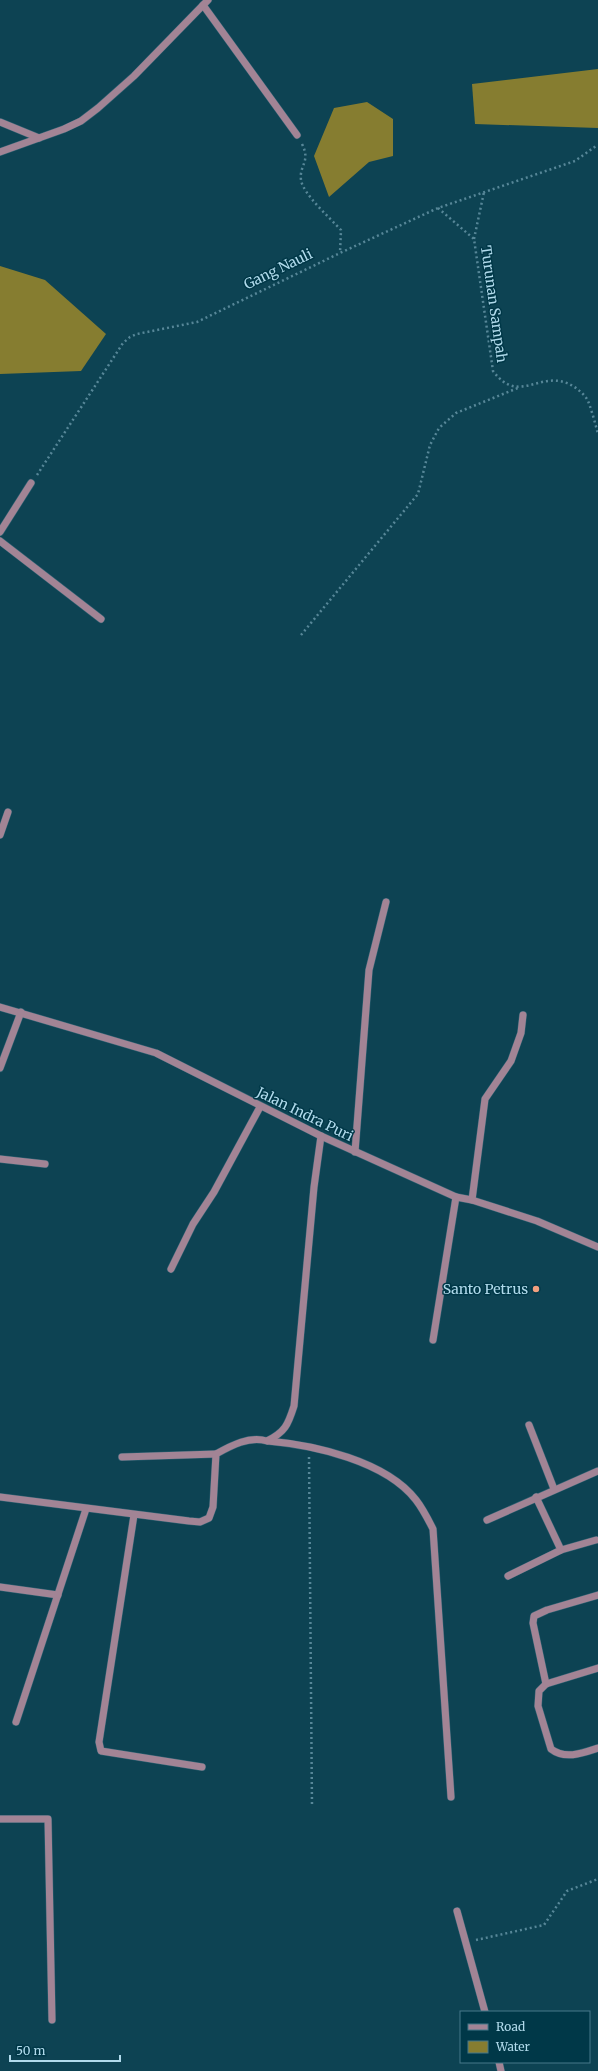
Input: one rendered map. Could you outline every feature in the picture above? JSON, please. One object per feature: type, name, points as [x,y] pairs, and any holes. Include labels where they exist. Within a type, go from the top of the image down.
[{"type":"street","points":[[0,152],[81,121],[134,76],[205,2],[296,135]]},
{"type":"street","points":[[0,122],[39,138]]},
{"type":"street","points":[[0,532],[31,483]]},
{"type":"street","points":[[0,541],[101,619]]},
{"type":"street","points":[[0,835],[8,812]]},
{"type":"street","points":[[355,1152],[369,970],[386,902]]},
{"type":"street","name":"Jalan Indra Puri","points":[[0,1007],[156,1053],[260,1107],[355,1152],[456,1197],[472,1200],[538,1221],[598,1247]]},
{"type":"street","points":[[0,1068],[21,1012]]},
{"type":"street","points":[[472,1200],[485,1099],[511,1061],[521,1033],[524,1015]]},
{"type":"street","points":[[171,1269],[193,1224],[214,1192],[260,1107]]},
{"type":"street","points":[[268,1441],[281,1434],[290,1420],[294,1406],[314,1187],[321,1136]]},
{"type":"street","points":[[0,1159],[45,1164]]},
{"type":"street","points":[[433,1340],[456,1197]]},
{"type":"street","points":[[529,1425],[554,1489]]},
{"type":"street","points":[[122,1456],[216,1454],[236,1443],[259,1439],[293,1443],[357,1462],[397,1482],[416,1499],[433,1529],[451,1797]]},
{"type":"street","points":[[0,1497],[134,1515],[200,1522],[209,1518],[213,1507],[216,1454]]},
{"type":"street","points":[[487,1520],[554,1489],[598,1471]]},
{"type":"street","points":[[536,1497],[561,1550]]},
{"type":"street","points":[[16,1722],[86,1509]]},
{"type":"street","points":[[134,1515],[99,1742],[101,1751],[202,1767]]},
{"type":"street","points":[[508,1576],[561,1550],[596,1540]]},
{"type":"street","points":[[0,1587],[58,1595]]},
{"type":"street","points":[[546,1684],[533,1623],[534,1616],[547,1610],[598,1595]]},
{"type":"street","points":[[598,1668],[546,1684],[539,1691],[538,1706],[551,1749],[556,1753],[576,1755],[598,1748]]},
{"type":"street","points":[[0,1819],[48,1819],[52,2020]]},
{"type":"street","points":[[457,1911],[485,2011]]},
{"type":"path","points":[[296,135],[305,150],[307,160],[300,177],[302,187],[341,230],[340,253]]},
{"type":"path","name":"Gang Nauli","points":[[31,483],[123,343],[130,337],[137,334],[197,322],[340,253],[438,208],[575,161],[596,146]]},
{"type":"path","points":[[474,239],[484,192]]},
{"type":"path","name":"Turunan Sampah","points":[[438,208],[474,239],[493,371],[500,380],[508,386],[518,388]]},
{"type":"path","points":[[300,635],[418,494],[430,445],[439,428],[456,413],[518,388],[554,379],[571,385],[582,393],[587,401],[598,434]]},
{"type":"path","points":[[309,1447],[312,1807]]},
{"type":"path","points":[[465,1942],[544,1925],[567,1891],[598,1879]]},
{"type":"water","points":[[598,69],[598,128],[475,124],[472,84]]},
{"type":"water","points":[[367,102],[393,119],[393,156],[369,162],[329,197],[314,156],[334,108]]},
{"type":"water","points":[[0,266],[45,280],[106,334],[81,371],[0,374]]},
{"type":"place","name":"Santo Petrus","points":[[536,1289]]}]
